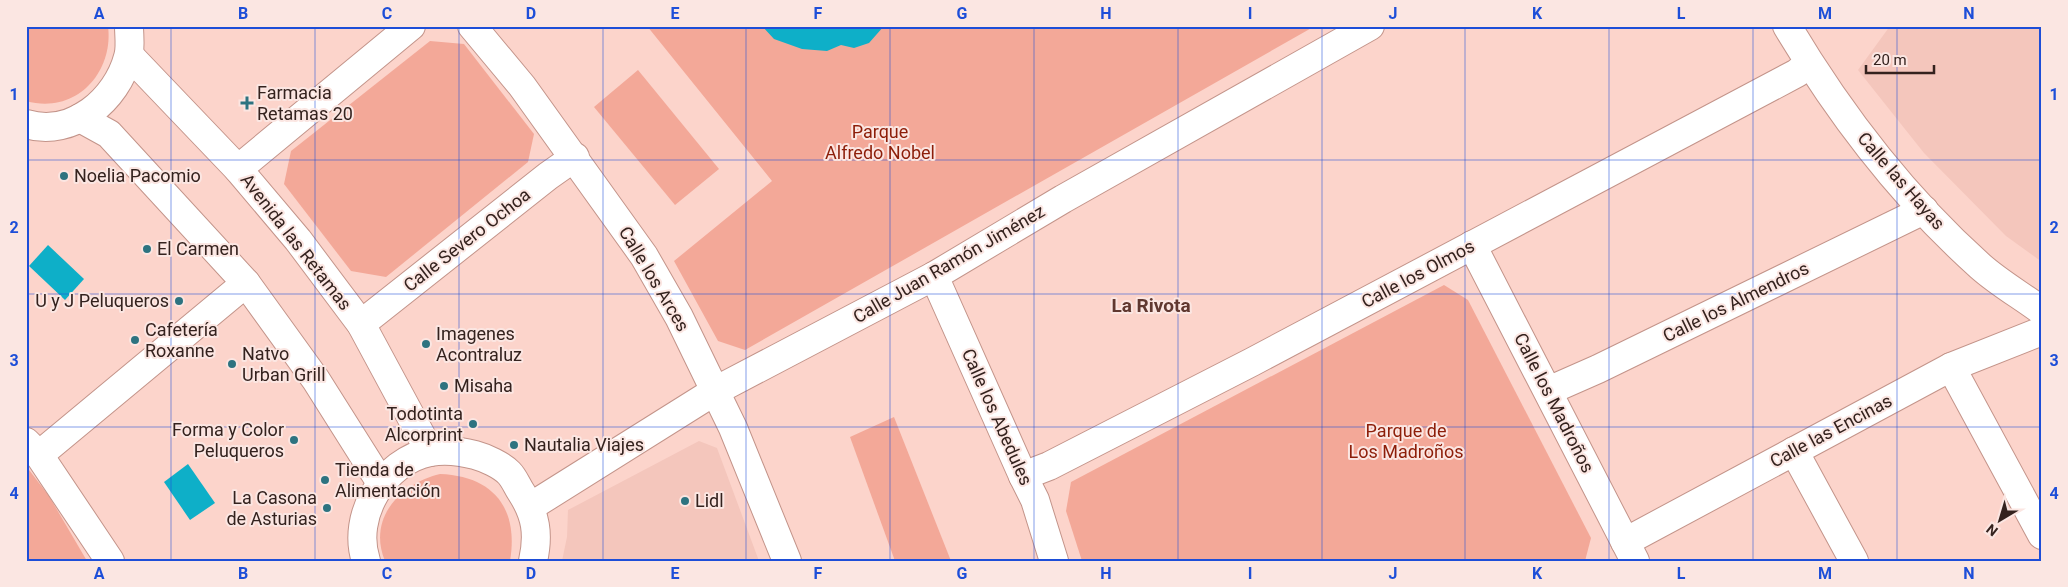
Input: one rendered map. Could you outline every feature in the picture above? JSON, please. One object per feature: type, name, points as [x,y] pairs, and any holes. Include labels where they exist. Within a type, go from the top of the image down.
[{"type":"street","points":[[26,124],[55,126],[80,118],[103,103],[120,81],[129,55],[129,26]]},
{"type":"street","points":[[238,169],[411,26]]},
{"type":"street","name":"Calle los Arces","points":[[472,26],[522,86],[575,157],[644,256],[679,317],[733,428],[787,561]]},
{"type":"street","name":"Calle Juan Ramón Jiménez","points":[[530,507],[715,391],[934,276],[1063,199],[1370,26]]},
{"type":"street","name":"Calle las Hayas","points":[[1787,26],[1809,64],[1872,153],[1924,210],[1981,267],[2042,311]]},
{"type":"street","name":"Avenida las Retamas","points":[[129,55],[238,169],[298,240],[361,324],[430,452]]},
{"type":"street","name":"Calle los Olmos","points":[[1022,476],[1049,466],[1181,398],[1796,73],[1809,64]]},
{"type":"street","points":[[80,118],[109,134],[246,283],[316,380],[381,483]]},
{"type":"street","name":"Calle Severo Ochoa","points":[[361,324],[548,176],[575,157]]},
{"type":"street","name":"Calle los Almendros","points":[[1548,391],[1598,369],[1924,210]]},
{"type":"street","name":"Calle los Madroños","points":[[1472,245],[1630,551]]},
{"type":"street","name":"Calle los Abedules","points":[[934,276],[1022,476],[1035,500],[1054,561]]},
{"type":"street","points":[[110,561],[32,448],[246,283]]},
{"type":"street","name":"Calle las Encinas","points":[[1630,551],[1794,451],[1951,367],[2042,332]]},
{"type":"street","points":[[1951,367],[2042,534]]},
{"type":"street","points":[[366,561],[363,528],[369,505],[381,483],[395,469],[412,458],[430,452],[458,450],[485,458],[509,473],[535,517],[537,542],[534,561]]},
{"type":"street","points":[[1794,451],[1854,561]]},
{"type":"shaded area","points":[[1890,26],[2042,26],[2042,262],[2006,236],[1924,153],[1858,70]]},
{"type":"shaded area","points":[[699,441],[717,448],[759,561],[562,561],[567,537],[568,510]]},
{"type":"green space","points":[[26,26],[108,26],[105,60],[98,74],[88,86],[75,96],[60,102],[44,104],[26,101]]},
{"type":"green space","name":"Parque Alfredo Nobel","points":[[647,26],[1315,26],[745,350],[718,341],[674,261],[772,181]]},
{"type":"green space","points":[[430,41],[464,44],[534,134],[528,162],[386,277],[351,271],[284,184],[291,151]]},
{"type":"green space","points":[[638,70],[719,169],[675,205],[594,107]]},
{"type":"green space","name":"Parque de Los Madroños","points":[[1444,285],[1468,300],[1591,538],[1585,561],[1082,561],[1066,511],[1071,482]]},
{"type":"green space","points":[[894,417],[951,561],[895,561],[850,437]]},
{"type":"green space","points":[[26,466],[49,496],[87,561],[26,561]]},
{"type":"green space","points":[[440,474],[459,476],[475,481],[488,488],[498,498],[506,511],[510,525],[512,542],[510,561],[385,561],[381,545],[381,531],[384,517],[391,505],[412,485]]},
{"type":"water","points":[[762,26],[884,26],[869,43],[854,48],[841,45],[827,51],[802,49],[774,39]]},
{"type":"water","points":[[48,245],[84,279],[65,300],[29,266]]},
{"type":"water","points":[[188,464],[215,503],[190,520],[164,482]]},
{"type":"place","name":"Farmacia Retamas 20","points":[[247,103]]},
{"type":"place","name":"Noelia Pacomio","points":[[64,176]]},
{"type":"place","name":"El Carmen","points":[[147,249]]},
{"type":"place","name":"U y J Peluqueros","points":[[179,301]]},
{"type":"place","name":"Cafetería Roxanne","points":[[135,340]]},
{"type":"place","name":"Imagenes Acontraluz","points":[[426,344]]},
{"type":"place","name":"Natvo Urban Grill","points":[[232,364]]},
{"type":"place","name":"Misaha","points":[[444,386]]},
{"type":"place","name":"Todotinta Alcorprint","points":[[473,424]]},
{"type":"place","name":"Forma y Color Peluqueros","points":[[294,440]]},
{"type":"place","name":"Nautalia Viajes","points":[[514,445]]},
{"type":"place","name":"Tienda de Alimentación","points":[[325,480]]},
{"type":"place","name":"Lidl","points":[[685,501]]},
{"type":"place","name":"La Casona de Asturias","points":[[327,508]]},
{"type":"district","name":"La Rivota","points":[[1151,305]]}]
